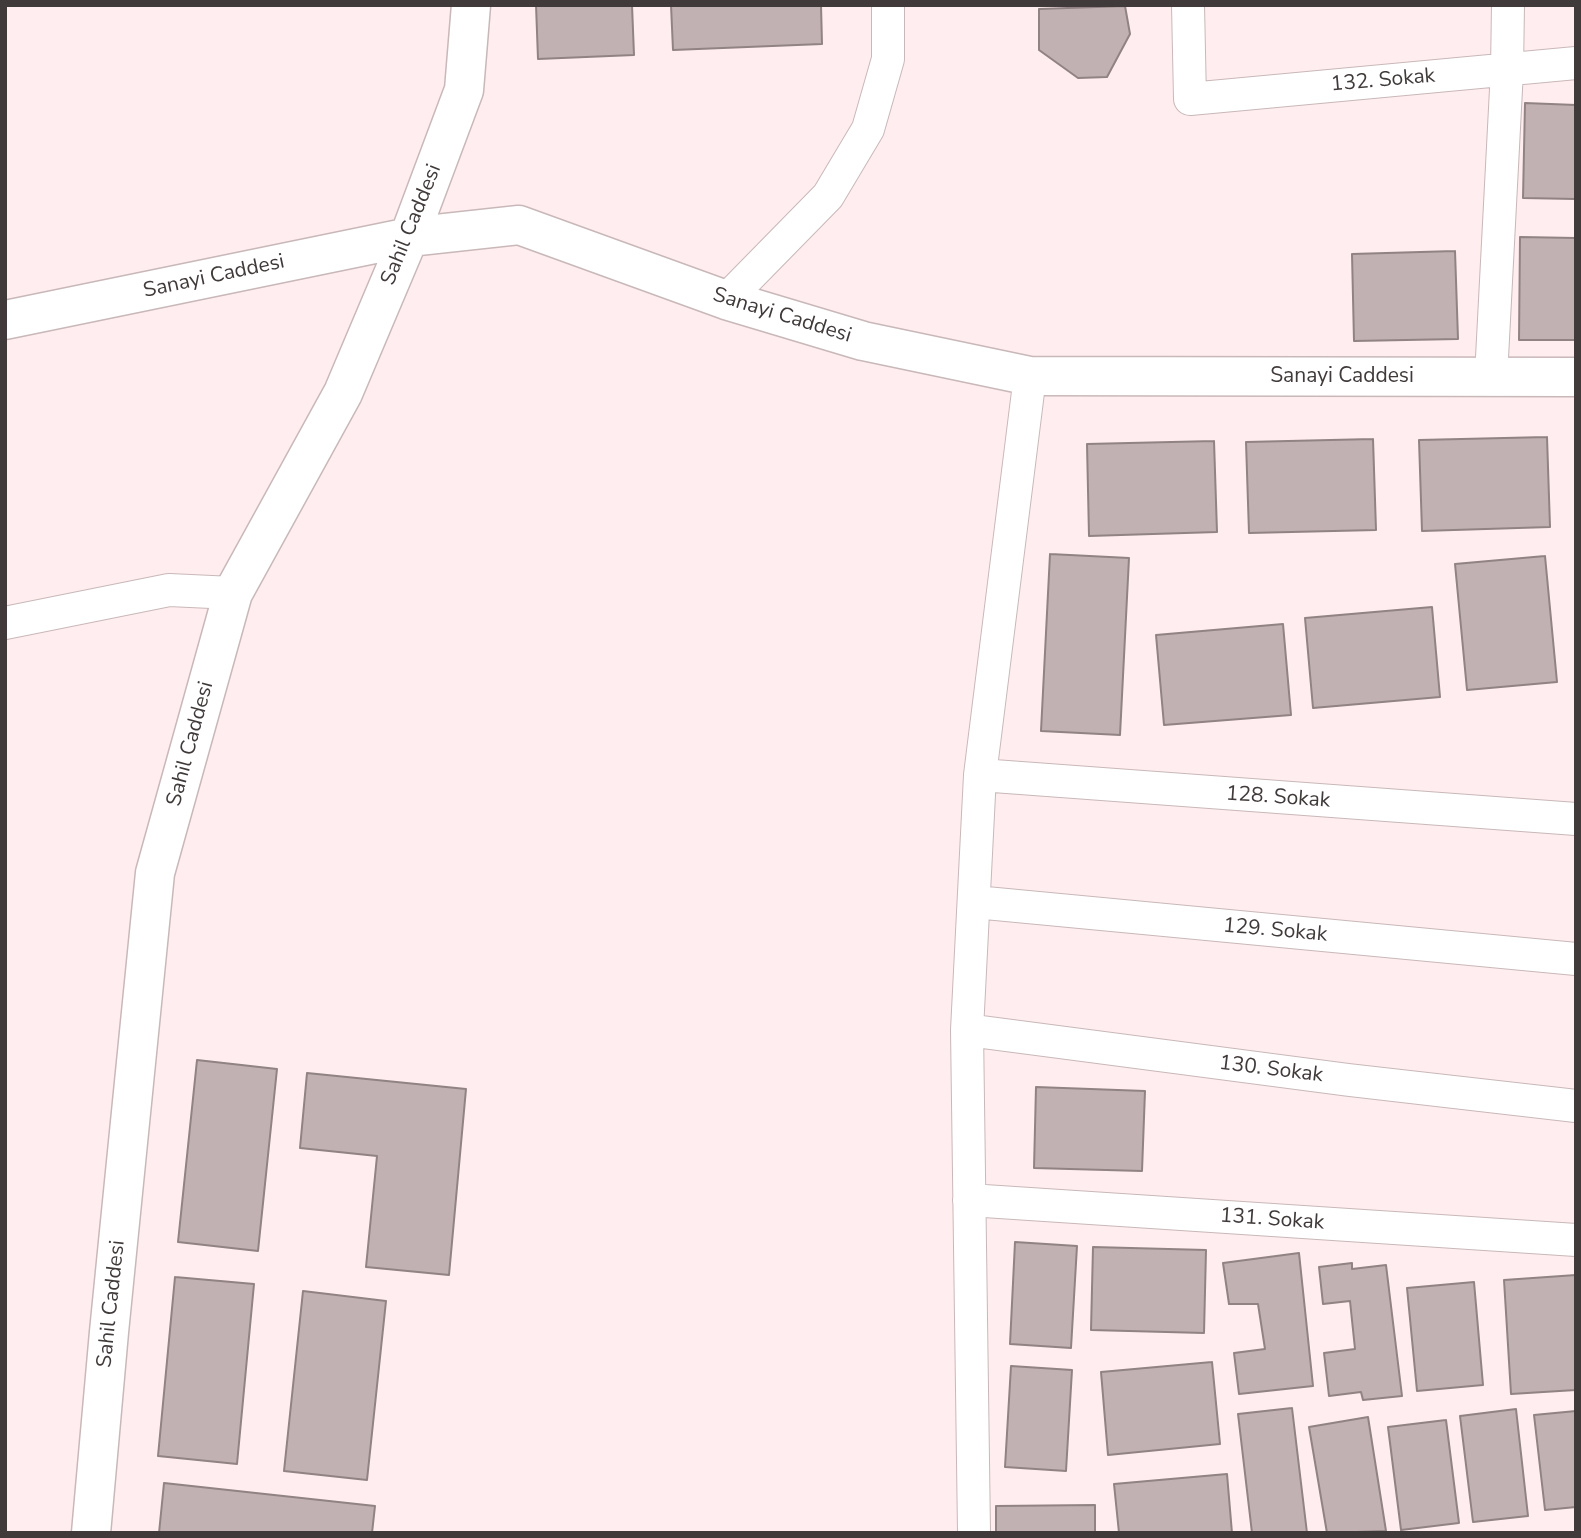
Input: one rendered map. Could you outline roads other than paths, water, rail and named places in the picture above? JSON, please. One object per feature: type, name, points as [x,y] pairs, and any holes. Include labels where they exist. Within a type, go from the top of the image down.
[{"type":"street","name":"Sahil Caddesi","points":[[91,1533],[108,1332],[155,873],[233,593],[343,393],[409,237],[464,90],[471,5]]},
{"type":"street","points":[[726,300],[828,196],[868,129],[888,59],[888,5]]},
{"type":"street","name":"132. Sokak","points":[[1188,5],[1190,99],[1576,63]]},
{"type":"street","points":[[1491,377],[1508,5]]},
{"type":"street","name":"Sanayi Caddesi","points":[[5,320],[409,237],[519,225],[726,300],[863,341],[1030,376],[1576,377]]},
{"type":"street","points":[[974,1533],[967,1030],[980,775],[1030,376]]},
{"type":"street","points":[[5,623],[169,590],[233,593]]},
{"type":"street","name":"128. Sokak","points":[[980,775],[1576,819]]},
{"type":"street","name":"129. Sokak","points":[[975,902],[1576,960]]},
{"type":"street","name":"130. Sokak","points":[[967,1030],[1349,1080],[1576,1106]]},
{"type":"street","name":"131. Sokak","points":[[969,1200],[1576,1240]]}]
